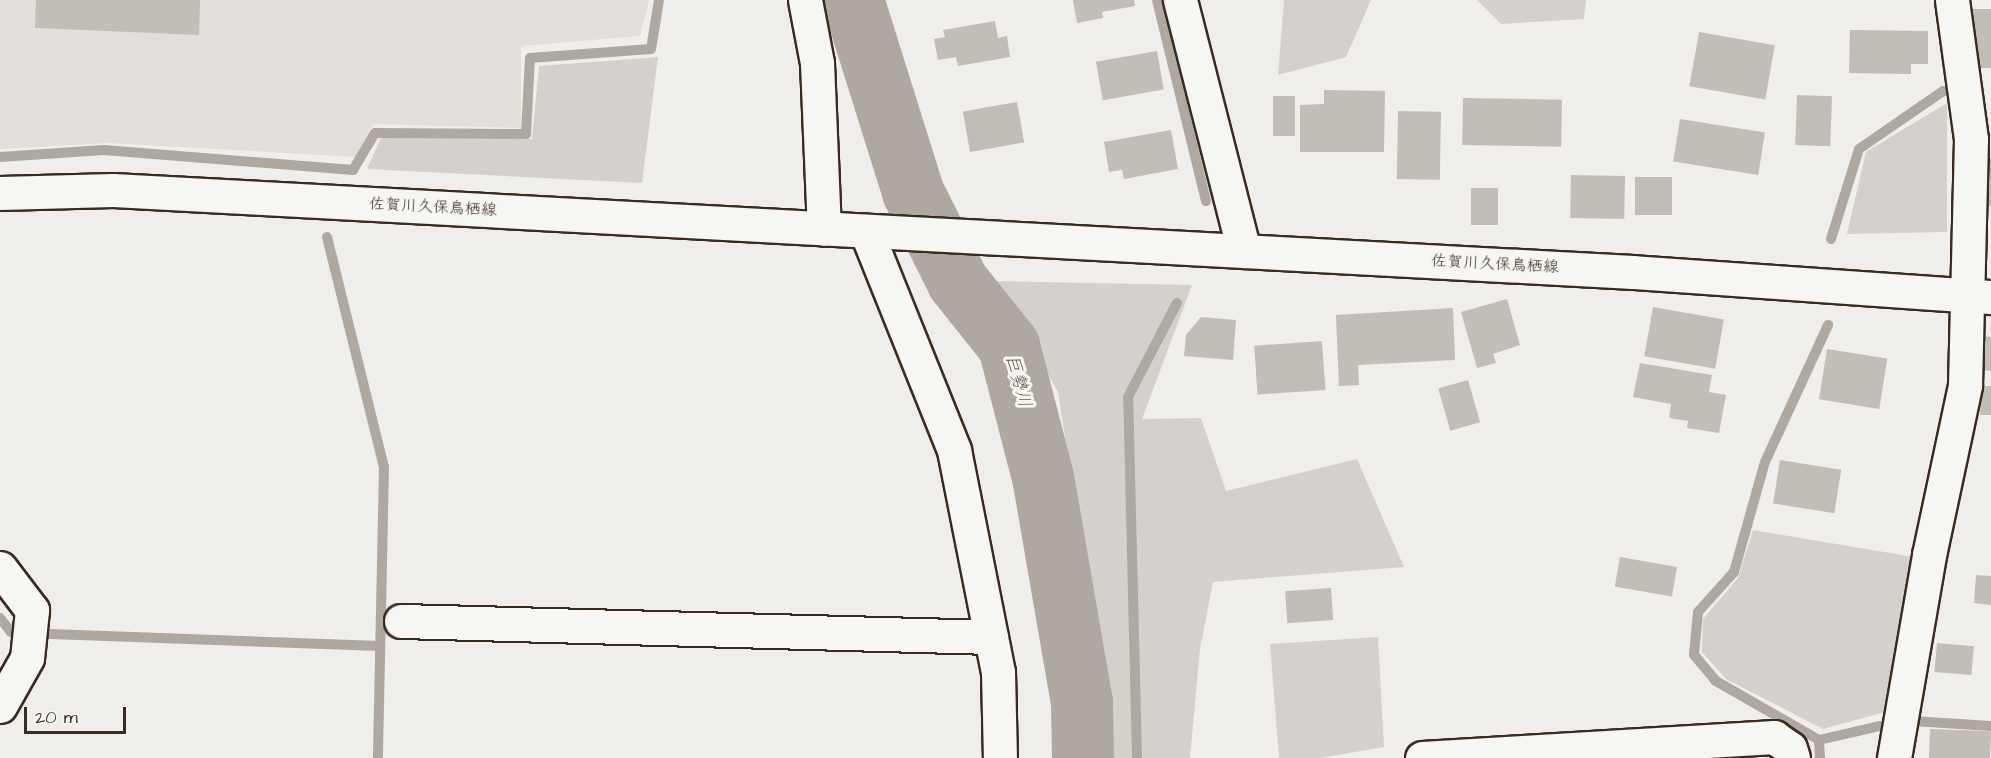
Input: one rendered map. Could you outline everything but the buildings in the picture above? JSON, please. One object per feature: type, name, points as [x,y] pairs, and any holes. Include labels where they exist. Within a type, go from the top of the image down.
[{"type":"street","points":[[805,0],[816,63],[824,229]]},
{"type":"street","points":[[1180,0],[1244,251]]},
{"type":"street","points":[[1894,758],[1929,555],[1965,385],[1979,296],[1971,140],[1952,0]]},
{"type":"street","name":"佐賀川久保鳥栖線","points":[[0,194],[113,190],[1633,272],[1979,296]]},
{"type":"street","points":[[866,231],[954,450],[998,672],[1000,758]]},
{"type":"street","points":[[0,568],[32,610],[27,658],[0,706]]},
{"type":"street","points":[[401,621],[991,637]]},
{"type":"street","points":[[1422,758],[1774,738],[1790,748],[1793,758]]},
{"type":"shaded area","points":[[0,0],[649,0],[640,36],[521,46],[521,128],[373,124],[356,157],[109,143],[0,149]]},
{"type":"shaded area","points":[[1284,0],[1371,0],[1346,57],[1278,75]]},
{"type":"shaded area","points":[[1477,0],[1586,0],[1584,19],[1501,24]]},
{"type":"shaded area","points":[[658,57],[642,183],[367,169],[381,138],[532,139],[539,66]]},
{"type":"shaded area","points":[[1947,103],[1947,232],[1847,234],[1866,152]]},
{"type":"shaded area","points":[[995,281],[1192,285],[1142,419],[1201,418],[1226,491],[1357,459],[1404,567],[1213,582],[1200,649],[1190,758],[1114,758],[1058,392]]},
{"type":"shaded area","points":[[1753,530],[1920,558],[1892,710],[1823,729],[1726,679],[1702,652],[1703,619],[1738,578]]},
{"type":"shaded area","points":[[1378,637],[1384,747],[1321,758],[1279,758],[1270,644]]},
{"type":"waterway","points":[[0,157],[104,150],[353,170],[375,133],[526,134],[530,58],[651,49],[659,0]]},
{"type":"waterway","name":"巨勢川","points":[[853,0],[913,192],[958,282],[1009,346],[1043,477],[1082,702],[1083,758]]},
{"type":"waterway","points":[[1157,0],[1206,201]]},
{"type":"waterway","points":[[1831,239],[1859,149],[1943,91]]},
{"type":"waterway","points":[[327,237],[384,467],[378,758]]},
{"type":"waterway","points":[[1137,758],[1128,397],[1177,303]]},
{"type":"waterway","points":[[1820,758],[1819,740],[1716,681],[1694,655],[1698,612],[1734,572],[1765,462],[1828,325]]},
{"type":"waterway","points":[[0,618],[11,632]]},
{"type":"waterway","points":[[51,634],[380,646]]},
{"type":"waterway","points":[[1912,721],[1991,726]]},
{"type":"waterway","points":[[1819,740],[1880,726]]}]
